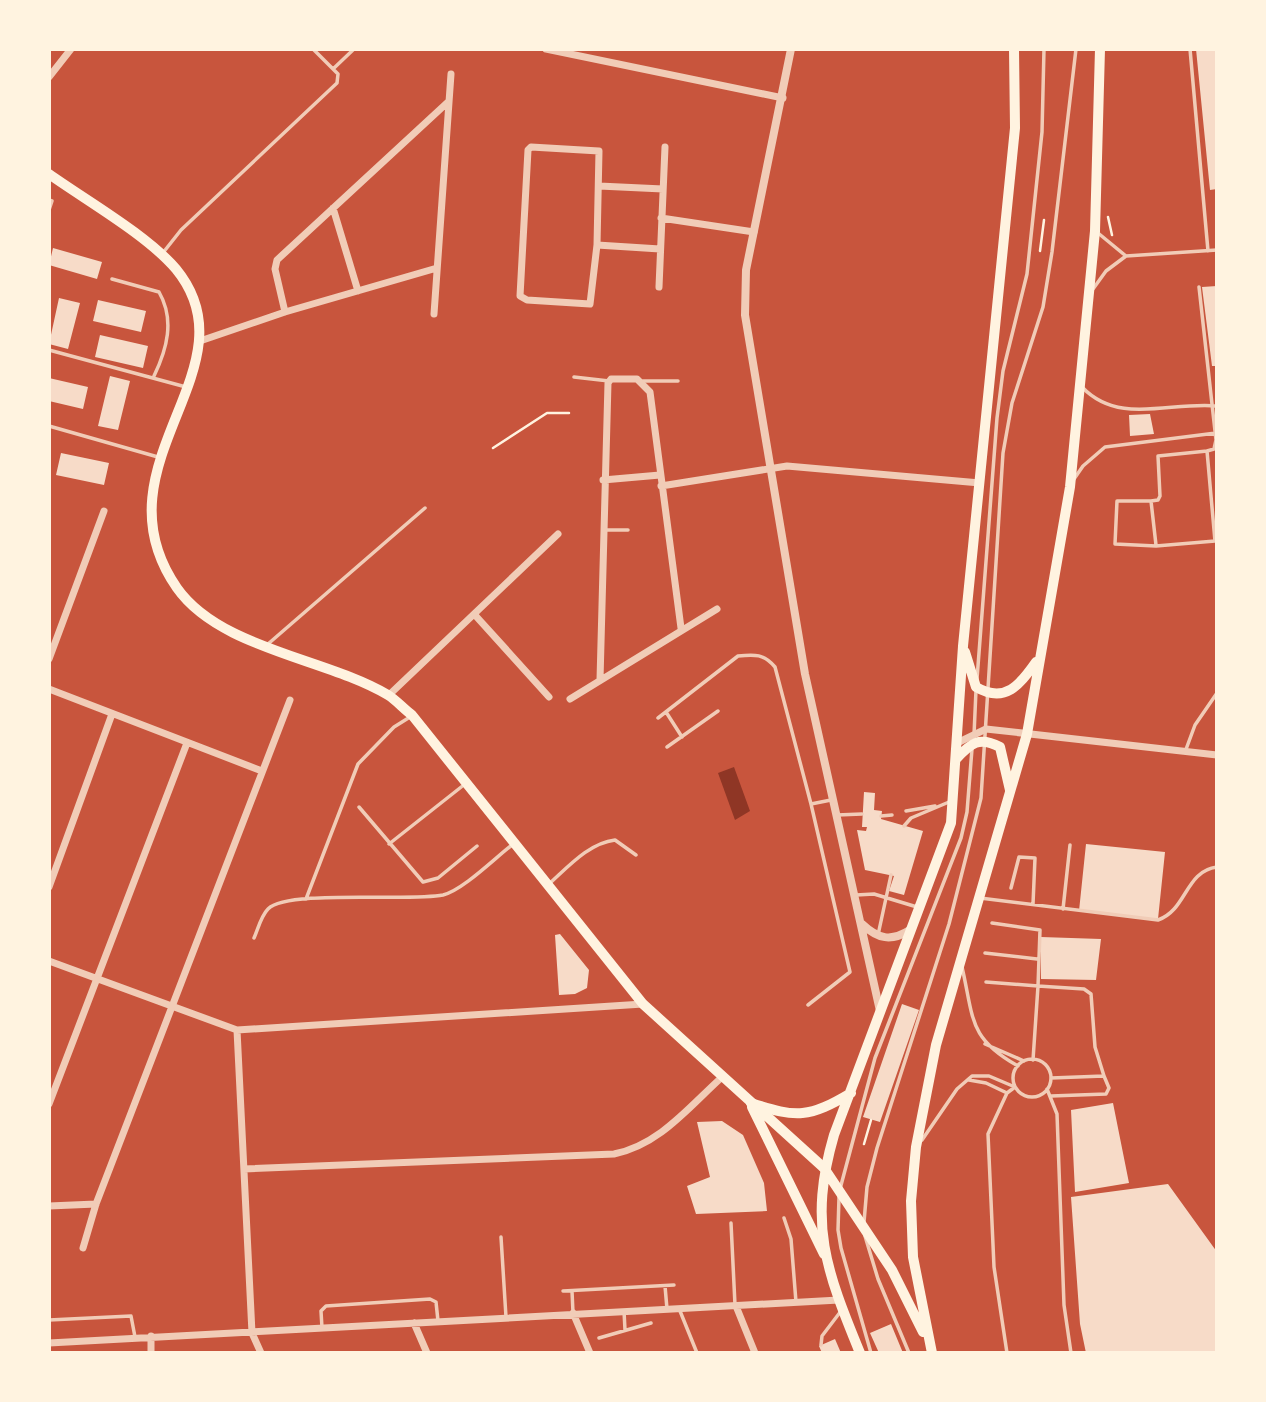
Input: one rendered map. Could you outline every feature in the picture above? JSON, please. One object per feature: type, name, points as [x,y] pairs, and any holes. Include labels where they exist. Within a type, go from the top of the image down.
[{"type":"main road","points":[[824,1254],[819,1206],[824,1168],[951,822],[955,801],[963,646],[1012,157],[1014,49]]},
{"type":"main road","points":[[930,1349],[913,1256],[911,1201],[916,1147],[936,1045],[1027,734],[1070,487],[1095,231],[1100,49]]},
{"type":"main road","points":[[49,174],[162,254],[178,272],[194,303],[201,341],[188,388],[160,458],[152,489],[150,514],[162,563],[179,591],[201,611],[224,626],[389,695],[412,715],[643,1004],[721,1078],[824,1168],[864,1224],[892,1270],[930,1349]]},
{"type":"main road","points":[[963,646],[976,687],[988,694],[1005,694],[1016,689],[1039,657]]},
{"type":"main road","points":[[956,759],[974,738],[986,734],[1000,747],[1011,793]]},
{"type":"main road","points":[[751,1103],[786,1115],[802,1115],[820,1111],[851,1093]]},
{"type":"main road","points":[[751,1103],[824,1254],[860,1353]]},
{"type":"street","points":[[49,78],[71,49]]},
{"type":"street","points":[[546,49],[783,98]]},
{"type":"street","points":[[791,49],[746,270],[745,315],[805,674],[880,1011]]},
{"type":"street","points":[[434,314],[451,74]]},
{"type":"street","points":[[285,312],[275,269],[277,260],[448,102]]},
{"type":"street","points":[[659,287],[665,147]]},
{"type":"street","points":[[529,148],[596,149],[600,153],[599,186],[592,303],[522,298],[529,148]]},
{"type":"street","points":[[599,186],[663,189]]},
{"type":"street","points":[[332,208],[358,291]]},
{"type":"street","points":[[662,218],[754,232]]},
{"type":"street","points":[[597,245],[660,248]]},
{"type":"street","points":[[201,341],[285,312],[437,268]]},
{"type":"street","points":[[600,680],[603,480],[610,380],[643,381],[650,392],[681,628]]},
{"type":"street","points":[[661,486],[787,466],[980,483]]},
{"type":"street","points":[[603,480],[660,475]]},
{"type":"street","points":[[49,659],[104,511]]},
{"type":"street","points":[[389,695],[558,534]]},
{"type":"street","points":[[570,699],[681,628],[717,609]]},
{"type":"street","points":[[474,614],[549,697]]},
{"type":"street","points":[[49,689],[262,771]]},
{"type":"street","points":[[83,1248],[96,1204],[290,700]]},
{"type":"street","points":[[49,887],[112,714]]},
{"type":"street","points":[[986,734],[1027,734],[1217,755]]},
{"type":"street","points":[[957,743],[974,738]]},
{"type":"street","points":[[49,1104],[187,743]]},
{"type":"street","points":[[862,923],[877,936],[892,938],[910,930]]},
{"type":"street","points":[[49,961],[237,1030],[643,1004]]},
{"type":"street","points":[[237,1030],[252,1333],[261,1353]]},
{"type":"street","points":[[244,1169],[614,1154],[650,1143],[721,1078]]},
{"type":"street","points":[[49,1206],[96,1204]]},
{"type":"street","points":[[49,1343],[573,1313],[796,1304],[841,1305]]},
{"type":"street","points":[[736,1306],[755,1353]]},
{"type":"street","points":[[573,1313],[590,1353]]},
{"type":"street","points":[[414,1323],[428,1353]]},
{"type":"street","points":[[150,1336],[152,1353]]},
{"type":"lane","points":[[333,69],[354,49]]},
{"type":"lane","points":[[871,1353],[863,1334],[838,1230],[840,1189],[875,1058],[961,838],[967,812],[997,418],[1003,371],[1028,262],[1043,112],[1044,49]]},
{"type":"lane","points":[[909,1353],[870,1258],[864,1224],[867,1187],[949,924],[981,798],[1003,453],[1013,403],[1043,307],[1076,49]]},
{"type":"lane","points":[[1190,49],[1208,251]]},
{"type":"lane","points":[[162,254],[181,230],[337,83],[338,74],[314,50]]},
{"type":"lane","points":[[49,200],[52,201],[49,210]]},
{"type":"lane","points":[[1095,231],[1126,256]]},
{"type":"lane","points":[[1088,296],[1106,271],[1126,256],[1217,250]]},
{"type":"lane","points":[[113,279],[159,292],[163,300],[168,332],[154,376]]},
{"type":"lane","points":[[1199,287],[1214,406],[1214,449],[1158,456],[1160,496],[1158,500],[1151,501],[1117,501],[1115,544],[1156,546],[1215,541],[1207,451]]},
{"type":"lane","points":[[49,350],[154,376],[188,388]]},
{"type":"lane","points":[[575,377],[610,380]]},
{"type":"lane","points":[[643,381],[678,380]]},
{"type":"lane","points":[[1079,383],[1090,396],[1110,407],[1147,410],[1214,406]]},
{"type":"lane","points":[[49,426],[160,458]]},
{"type":"lane","points":[[1070,487],[1083,466],[1105,447],[1216,433]]},
{"type":"lane","points":[[1151,501],[1156,546]]},
{"type":"lane","points":[[267,645],[425,508]]},
{"type":"lane","points":[[603,530],[628,530]]},
{"type":"lane","points":[[658,718],[738,656],[754,654],[767,658],[775,667],[811,804],[850,972],[808,1005]]},
{"type":"lane","points":[[1185,752],[1195,725],[1217,693]]},
{"type":"lane","points":[[667,747],[718,711]]},
{"type":"lane","points":[[666,712],[682,737]]},
{"type":"lane","points":[[306,899],[359,764],[394,727],[412,715]]},
{"type":"lane","points":[[389,844],[467,783]]},
{"type":"lane","points":[[811,804],[833,800]]},
{"type":"lane","points":[[906,811],[955,801]]},
{"type":"lane","points":[[904,826],[911,818],[937,806]]},
{"type":"lane","points":[[359,807],[423,882],[434,881],[477,846]]},
{"type":"lane","points":[[837,815],[862,814]]},
{"type":"lane","points":[[881,816],[892,815]]},
{"type":"lane","points":[[547,885],[576,859],[604,841],[615,840],[636,855]]},
{"type":"lane","points":[[254,938],[269,907],[306,899],[441,895],[464,882],[514,844]]},
{"type":"lane","points":[[1063,909],[1070,845]]},
{"type":"lane","points":[[1012,887],[1019,857],[1035,858],[1032,904]]},
{"type":"lane","points":[[979,898],[1158,920],[1177,909],[1197,874],[1205,868],[1217,867]]},
{"type":"lane","points":[[877,936],[891,875]]},
{"type":"lane","points":[[855,895],[885,897],[919,908]]},
{"type":"lane","points":[[992,923],[1038,928],[1038,986],[1033,1060]]},
{"type":"lane","points":[[985,953],[1037,959]]},
{"type":"lane","points":[[960,961],[979,1035],[985,1044],[1018,1066]]},
{"type":"lane","points":[[986,982],[1088,990],[1095,1047],[1109,1088],[1106,1094],[1051,1096]]},
{"type":"lane","points":[[916,1147],[967,1080],[979,1075],[1015,1087],[1031,1097],[1047,1089],[1051,1078],[1046,1065],[1033,1060],[1024,1061],[985,1044]]},
{"type":"lane","points":[[1015,1087],[1013,1080],[1018,1066],[1024,1061]]},
{"type":"lane","points":[[1051,1078],[1104,1076]]},
{"type":"lane","points":[[967,1080],[986,1083],[1007,1093]]},
{"type":"lane","points":[[1007,1353],[995,1283],[988,1134],[1007,1093],[1015,1087]]},
{"type":"lane","points":[[1047,1089],[1057,1114],[1064,1305],[1072,1353]]},
{"type":"lane","points":[[784,1218],[791,1239],[796,1304]]},
{"type":"lane","points":[[731,1223],[736,1306]]},
{"type":"lane","points":[[501,1237],[506,1317]]},
{"type":"lane","points":[[563,1291],[674,1285]]},
{"type":"lane","points":[[665,1286],[667,1309]]},
{"type":"lane","points":[[572,1291],[573,1313]]},
{"type":"lane","points":[[322,1328],[321,1311],[326,1306],[430,1299],[436,1302],[438,1321]]},
{"type":"lane","points":[[821,1345],[821,1336],[841,1305]]},
{"type":"lane","points":[[679,1309],[696,1353]]},
{"type":"lane","points":[[624,1311],[625,1330]]},
{"type":"lane","points":[[49,1320],[131,1317],[135,1337]]},
{"type":"lane","points":[[599,1338],[651,1323]]},
{"type":"path","points":[[1096,211],[1108,212],[1113,247]]},
{"type":"path","points":[[1040,251],[1044,220]]},
{"type":"path","points":[[493,448],[547,414],[569,412]]},
{"type":"path","points":[[864,1144],[871,1119]]},
{"type":"shaded area","points":[[734,767],[750,811],[735,820],[718,773]]},
{"type":"building","points":[[1196,49],[1217,49],[1217,189],[1210,190]]},
{"type":"building","points":[[53,248],[102,262],[97,279],[49,265]]},
{"type":"building","points":[[1217,286],[1217,366],[1212,366],[1202,287]]},
{"type":"building","points":[[59,298],[80,303],[68,349],[49,344]]},
{"type":"building","points":[[98,300],[146,311],[141,332],[93,321]]},
{"type":"building","points":[[100,335],[148,346],[143,368],[95,357]]},
{"type":"building","points":[[110,376],[130,381],[118,430],[98,426]]},
{"type":"building","points":[[49,378],[88,387],[83,409],[49,401]]},
{"type":"building","points":[[1150,414],[1154,434],[1130,436],[1129,415]]},
{"type":"building","points":[[61,453],[109,463],[104,485],[56,475]]},
{"type":"building","points":[[864,792],[875,793],[874,810],[882,811],[881,819],[923,831],[904,895],[889,891],[894,876],[865,870],[857,830],[866,831],[867,827],[862,827]]},
{"type":"building","points":[[1086,844],[1165,852],[1158,919],[1079,911]]},
{"type":"building","points":[[560,934],[589,970],[587,988],[575,994],[559,995],[555,935]]},
{"type":"building","points":[[1041,937],[1101,939],[1096,980],[1041,979]]},
{"type":"building","points":[[902,1004],[919,1010],[880,1122],[863,1117]]},
{"type":"building","points":[[1113,1103],[1129,1183],[1075,1192],[1071,1110]]},
{"type":"building","points":[[722,1121],[743,1135],[764,1183],[767,1211],[696,1214],[687,1186],[710,1177],[697,1122]]},
{"type":"building","points":[[1168,1184],[1217,1252],[1217,1353],[1086,1353],[1080,1324],[1071,1197]]},
{"type":"building","points":[[891,1324],[903,1353],[879,1353],[870,1333]]},
{"type":"building","points":[[835,1339],[841,1353],[822,1353],[819,1346]]}]
